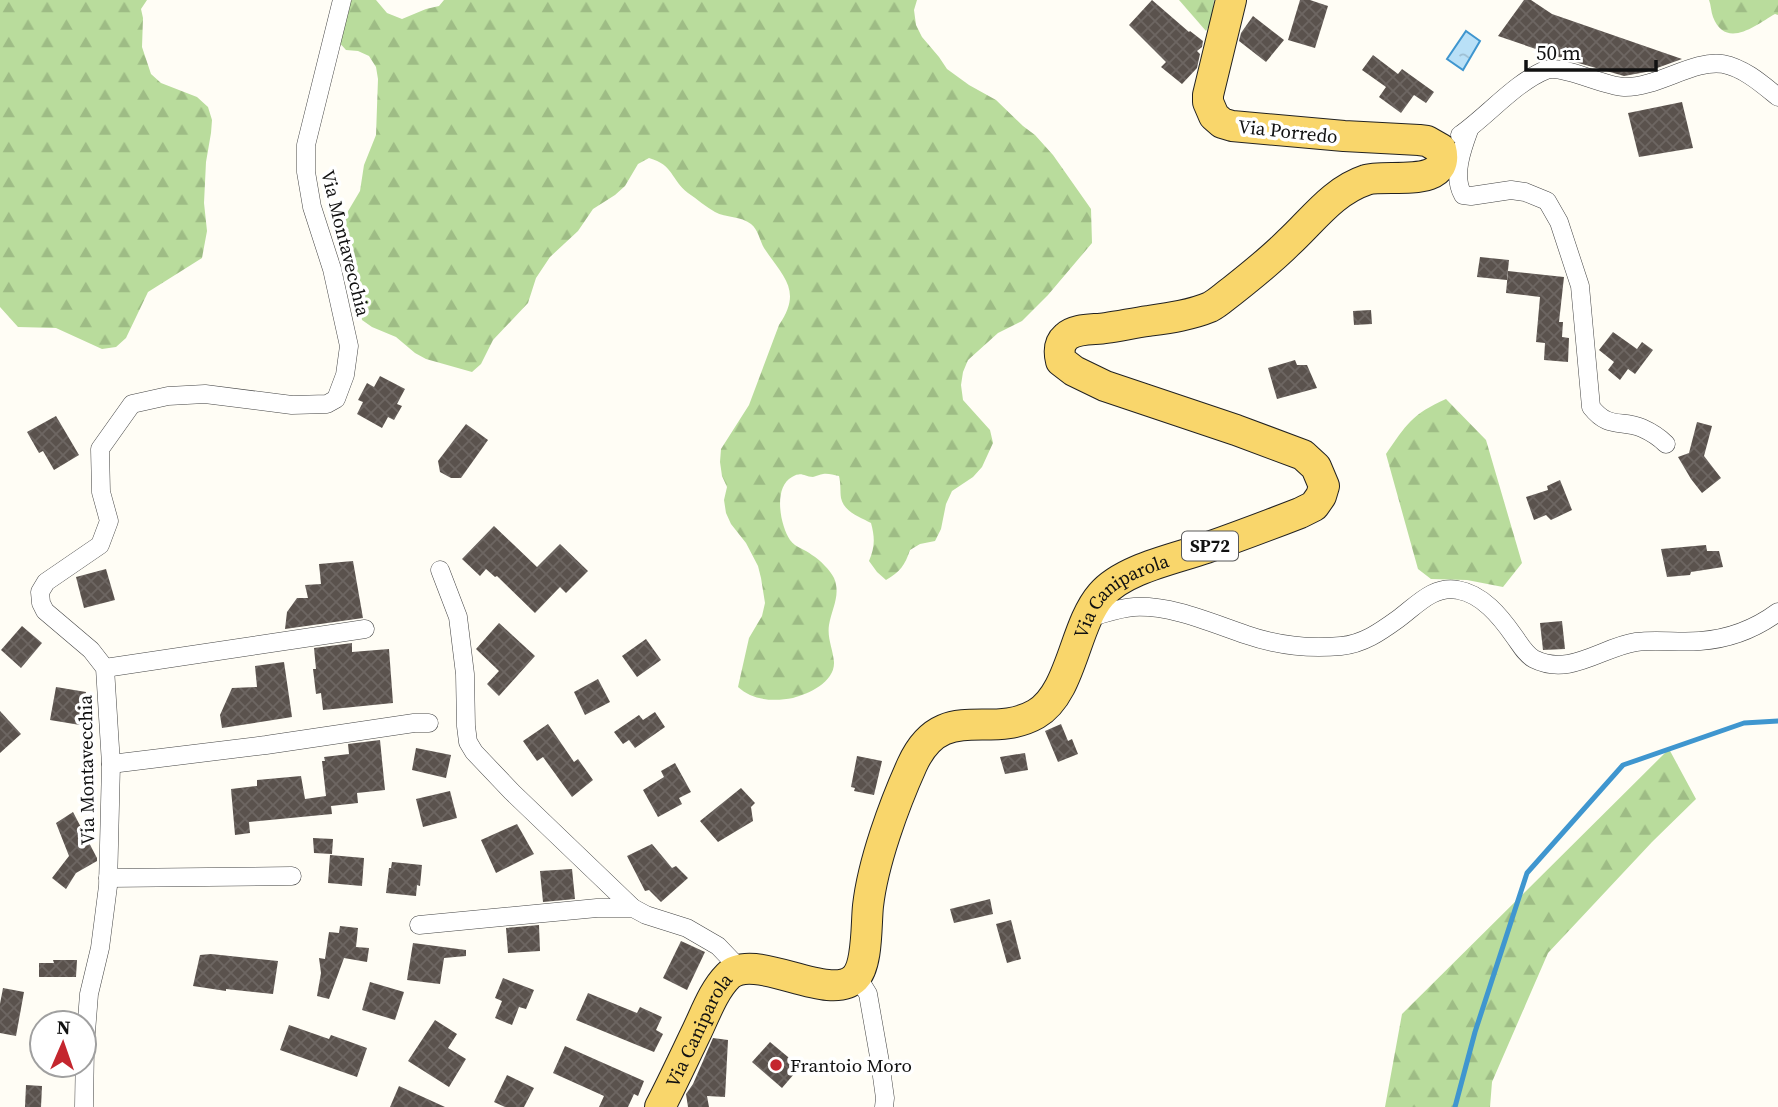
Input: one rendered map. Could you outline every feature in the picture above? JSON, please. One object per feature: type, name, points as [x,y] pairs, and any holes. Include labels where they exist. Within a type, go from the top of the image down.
[{"type":"main road","name":"Via Porredo","points":[[1231,0],[1208,95],[1214,116],[1222,123],[1344,136],[1419,140],[1427,141],[1441,149]]},
{"type":"main road","name":"Via Caniparola","points":[[660,1107],[715,995],[729,974],[739,968],[761,970],[840,985],[849,983],[858,976],[864,955],[875,867],[913,762],[934,733],[949,727],[1022,720],[1036,714],[1050,703],[1098,598],[1119,579],[1300,513],[1314,506],[1321,496],[1324,486],[1316,467],[1303,456],[1236,430],[1105,386],[1074,371],[1061,361],[1059,351],[1062,341],[1067,335],[1088,329],[1184,315],[1211,306],[1268,262],[1331,200],[1348,187],[1373,178],[1408,179],[1425,176],[1438,167],[1442,157],[1441,149]]},
{"type":"street","name":"Via Montavecchia","points":[[84,1107],[89,994],[100,948],[108,878],[111,764],[105,668],[91,650],[45,611],[40,592],[46,582],[100,545],[109,521],[101,492],[100,449],[132,404],[168,396],[205,394],[292,405],[327,404],[336,399],[345,375],[349,346],[332,269],[312,207],[306,172],[306,145],[342,0]]},
{"type":"street","points":[[1441,149],[1546,69],[1556,68],[1608,84],[1631,86],[1643,85],[1711,63],[1723,64],[1746,73],[1778,97]]},
{"type":"street","points":[[1469,130],[1461,151],[1458,174],[1459,188],[1463,195],[1511,190],[1525,192],[1546,201],[1559,222],[1580,286],[1591,407],[1608,422],[1640,427],[1666,444]]},
{"type":"street","points":[[440,570],[458,617],[465,674],[466,726],[468,742],[474,752],[633,908],[687,928],[718,946],[739,968]]},
{"type":"street","points":[[1088,618],[1132,607],[1149,608],[1185,615],[1280,643],[1343,646],[1378,633],[1429,595],[1442,590],[1458,590],[1475,596],[1500,617],[1524,652],[1532,658],[1559,664],[1577,663],[1634,642],[1700,641],[1732,635],[1763,622],[1778,612]]},
{"type":"street","points":[[105,668],[365,629]]},
{"type":"street","points":[[111,764],[429,723]]},
{"type":"street","points":[[108,878],[292,876]]},
{"type":"street","points":[[419,925],[597,908],[633,908]]},
{"type":"street","points":[[858,976],[868,994],[880,1062],[884,1107]]},
{"type":"green space","points":[[0,0],[147,0],[141,9],[142,47],[151,74],[161,83],[197,97],[208,107],[212,120],[204,203],[207,231],[202,258],[148,292],[126,338],[116,347],[102,349],[56,328],[18,327],[0,307]]},
{"type":"green space","points":[[352,0],[376,0],[387,13],[402,19],[439,6],[444,0],[917,0],[914,10],[916,25],[947,69],[996,100],[1035,135],[1053,155],[1091,209],[1092,243],[1022,321],[998,333],[968,360],[961,385],[963,400],[990,430],[993,443],[982,467],[973,477],[952,491],[935,541],[920,544],[910,550],[901,568],[886,580],[869,561],[874,542],[871,523],[845,507],[841,498],[839,476],[825,474],[813,477],[798,474],[786,482],[782,489],[780,507],[786,533],[792,543],[824,565],[836,584],[829,630],[833,669],[820,686],[793,698],[778,700],[756,697],[738,687],[749,638],[762,616],[765,603],[758,566],[726,513],[724,500],[727,487],[722,476],[721,449],[749,405],[786,313],[790,293],[788,284],[755,229],[747,221],[719,214],[708,208],[682,188],[668,169],[649,158],[638,164],[625,186],[593,209],[578,231],[550,257],[536,278],[528,303],[493,340],[481,364],[472,372],[426,359],[415,353],[396,337],[362,320],[357,284],[341,236],[341,223],[360,191],[364,165],[376,135],[376,67],[369,56],[346,50],[337,40]]},
{"type":"green space","points":[[1179,0],[1214,0],[1212,20],[1206,31]]},
{"type":"green space","points":[[1709,0],[1778,0],[1778,15],[1775,14],[1742,32],[1726,32],[1713,17]]},
{"type":"green space","points":[[1446,399],[1486,440],[1522,563],[1503,587],[1467,580],[1431,579],[1418,569],[1386,454],[1411,421]]},
{"type":"green space","points":[[1669,749],[1696,799],[1548,953],[1492,1082],[1490,1107],[1385,1107],[1402,1014]]},
{"type":"water","points":[[1466,31],[1480,41],[1463,70],[1447,59]]},
{"type":"building","points":[[1152,0],[1203,41],[1202,47],[1197,51],[1200,54],[1197,68],[1182,84],[1161,67],[1166,62],[1129,25]]},
{"type":"building","points":[[1300,0],[1328,6],[1315,48],[1288,40]]},
{"type":"building","points":[[1524,0],[1531,0],[1552,14],[1682,59],[1646,72],[1624,76],[1498,36]]},
{"type":"building","points":[[1253,16],[1284,40],[1266,62],[1239,41],[1241,33]]},
{"type":"building","points":[[1373,55],[1398,74],[1402,69],[1434,92],[1426,103],[1414,95],[1401,113],[1379,97],[1386,87],[1362,70]]},
{"type":"building","points":[[1682,102],[1693,148],[1639,157],[1628,113]]},
{"type":"building","points":[[1480,257],[1509,260],[1507,280],[1477,277]]},
{"type":"building","points":[[1508,271],[1564,277],[1559,322],[1563,322],[1562,337],[1569,338],[1568,362],[1544,360],[1545,343],[1536,342],[1540,297],[1506,293]]},
{"type":"building","points":[[1371,310],[1372,324],[1354,325],[1353,311]]},
{"type":"building","points":[[1613,332],[1637,349],[1642,342],[1653,350],[1635,374],[1628,369],[1620,380],[1608,370],[1614,362],[1599,350]]},
{"type":"building","points":[[1295,360],[1297,365],[1307,365],[1317,388],[1277,399],[1268,368]]},
{"type":"building","points":[[380,376],[405,389],[397,404],[402,406],[394,420],[388,417],[382,428],[357,414],[363,402],[358,400],[367,383],[374,387]]},
{"type":"building","points":[[56,416],[79,455],[54,470],[43,451],[39,453],[27,432]]},
{"type":"building","points":[[1697,422],[1712,426],[1704,456],[1721,478],[1702,493],[1678,457],[1689,453]]},
{"type":"building","points":[[466,424],[488,440],[461,478],[451,478],[440,472],[438,461]]},
{"type":"building","points":[[1560,480],[1572,510],[1551,520],[1546,515],[1534,520],[1526,497],[1548,490],[1547,486]]},
{"type":"building","points":[[494,526],[537,567],[560,544],[588,571],[566,593],[560,587],[535,613],[497,576],[486,569],[480,576],[462,559]]},
{"type":"building","points":[[1706,545],[1707,551],[1719,551],[1723,567],[1667,577],[1661,549]]},
{"type":"building","points":[[353,561],[363,618],[285,629],[287,612],[297,598],[308,598],[305,585],[321,584],[319,564]]},
{"type":"building","points":[[106,569],[115,600],[84,608],[76,577]]},
{"type":"building","points":[[1562,621],[1565,649],[1543,650],[1540,623]]},
{"type":"building","points":[[499,623],[535,656],[499,696],[487,684],[499,671],[476,649]]},
{"type":"building","points":[[22,626],[42,643],[21,668],[1,650]]},
{"type":"building","points":[[646,639],[661,660],[637,677],[622,656]]},
{"type":"building","points":[[352,643],[352,652],[389,649],[393,703],[323,710],[321,693],[316,694],[314,648]]},
{"type":"building","points":[[284,662],[292,717],[222,728],[220,715],[232,688],[257,687],[255,666]]},
{"type":"building","points":[[598,679],[610,702],[585,715],[574,692]]},
{"type":"building","points":[[56,687],[86,692],[80,725],[50,720]]},
{"type":"building","points":[[0,711],[21,734],[0,753]]},
{"type":"building","points":[[655,712],[665,727],[635,748],[629,740],[623,744],[614,732],[639,715],[643,720]]},
{"type":"building","points":[[548,724],[574,762],[578,759],[593,780],[572,797],[543,757],[537,761],[523,741]]},
{"type":"building","points":[[1061,724],[1068,741],[1072,739],[1078,754],[1058,762],[1045,731]]},
{"type":"building","points":[[380,740],[385,790],[357,793],[358,803],[331,806],[332,814],[249,822],[250,833],[235,835],[231,789],[257,786],[257,780],[301,776],[305,799],[326,796],[322,761],[325,761],[324,757],[349,754],[348,744]]},
{"type":"building","points":[[416,748],[451,755],[446,778],[412,770]]},
{"type":"building","points":[[1025,753],[1028,770],[1005,774],[1000,757]]},
{"type":"building","points":[[857,756],[882,761],[874,795],[854,791],[855,788],[851,787]]},
{"type":"building","points":[[675,763],[691,792],[679,798],[682,804],[658,817],[643,790],[664,777],[661,771]]},
{"type":"building","points":[[741,788],[755,803],[751,807],[753,821],[718,842],[700,821]]},
{"type":"building","points":[[450,791],[457,818],[423,827],[416,799]]},
{"type":"building","points":[[73,812],[97,861],[76,873],[66,889],[52,878],[69,856],[56,823]]},
{"type":"building","points":[[517,824],[534,854],[496,873],[481,840]]},
{"type":"building","points":[[313,838],[333,839],[332,854],[314,853]]},
{"type":"building","points":[[652,844],[672,868],[676,866],[688,878],[661,902],[649,890],[645,891],[627,856]]},
{"type":"building","points":[[330,855],[364,858],[362,886],[328,883]]},
{"type":"building","points":[[392,862],[422,865],[416,896],[386,893]]},
{"type":"building","points":[[572,869],[575,899],[543,902],[540,871]]},
{"type":"building","points":[[990,899],[993,914],[954,923],[950,909]]},
{"type":"building","points":[[1011,920],[1021,959],[1007,963],[996,924]]},
{"type":"building","points":[[539,925],[540,951],[508,953],[506,928]]},
{"type":"building","points":[[340,926],[358,928],[356,947],[369,948],[367,962],[344,958],[329,999],[317,996],[321,973],[319,958],[325,959],[329,932],[339,933]]},
{"type":"building","points":[[681,941],[705,952],[687,990],[663,978]]},
{"type":"building","points":[[413,943],[466,950],[466,956],[444,958],[440,984],[407,980]]},
{"type":"building","points":[[200,955],[278,961],[273,994],[193,986]]},
{"type":"building","points":[[53,960],[77,960],[76,977],[39,977],[39,963],[54,963]]},
{"type":"building","points":[[503,978],[534,990],[526,1009],[519,1007],[512,1025],[495,1018],[502,1001],[495,998]]},
{"type":"building","points":[[370,982],[404,992],[395,1020],[362,1010]]},
{"type":"building","points":[[3,988],[24,992],[16,1036],[0,1033]]},
{"type":"building","points":[[588,993],[637,1013],[640,1007],[662,1017],[656,1030],[663,1034],[654,1052],[576,1020]]},
{"type":"building","points":[[435,1020],[457,1034],[448,1048],[466,1059],[449,1087],[408,1061]]},
{"type":"building","points":[[289,1025],[329,1039],[331,1035],[367,1048],[357,1077],[280,1050]]},
{"type":"building","points":[[713,1038],[728,1040],[725,1097],[707,1096],[709,1107],[688,1107],[686,1094]]},
{"type":"building","name":"Frantoio Moro","points":[[770,1042],[800,1067],[782,1088],[752,1062]]},
{"type":"building","points":[[565,1046],[644,1081],[638,1096],[634,1094],[628,1107],[599,1107],[604,1096],[553,1073]]},
{"type":"building","points":[[507,1075],[534,1088],[524,1107],[505,1107],[494,1102]]},
{"type":"building","points":[[26,1085],[42,1086],[41,1107],[25,1107]]},
{"type":"building","points":[[399,1086],[445,1107],[390,1107]]},
{"type":"waterway","points":[[1455,1107],[1475,1032],[1527,873],[1623,765],[1744,723],[1778,721]]},
{"type":"place","name":"Frantoio Moro","points":[[776,1065]]}]
